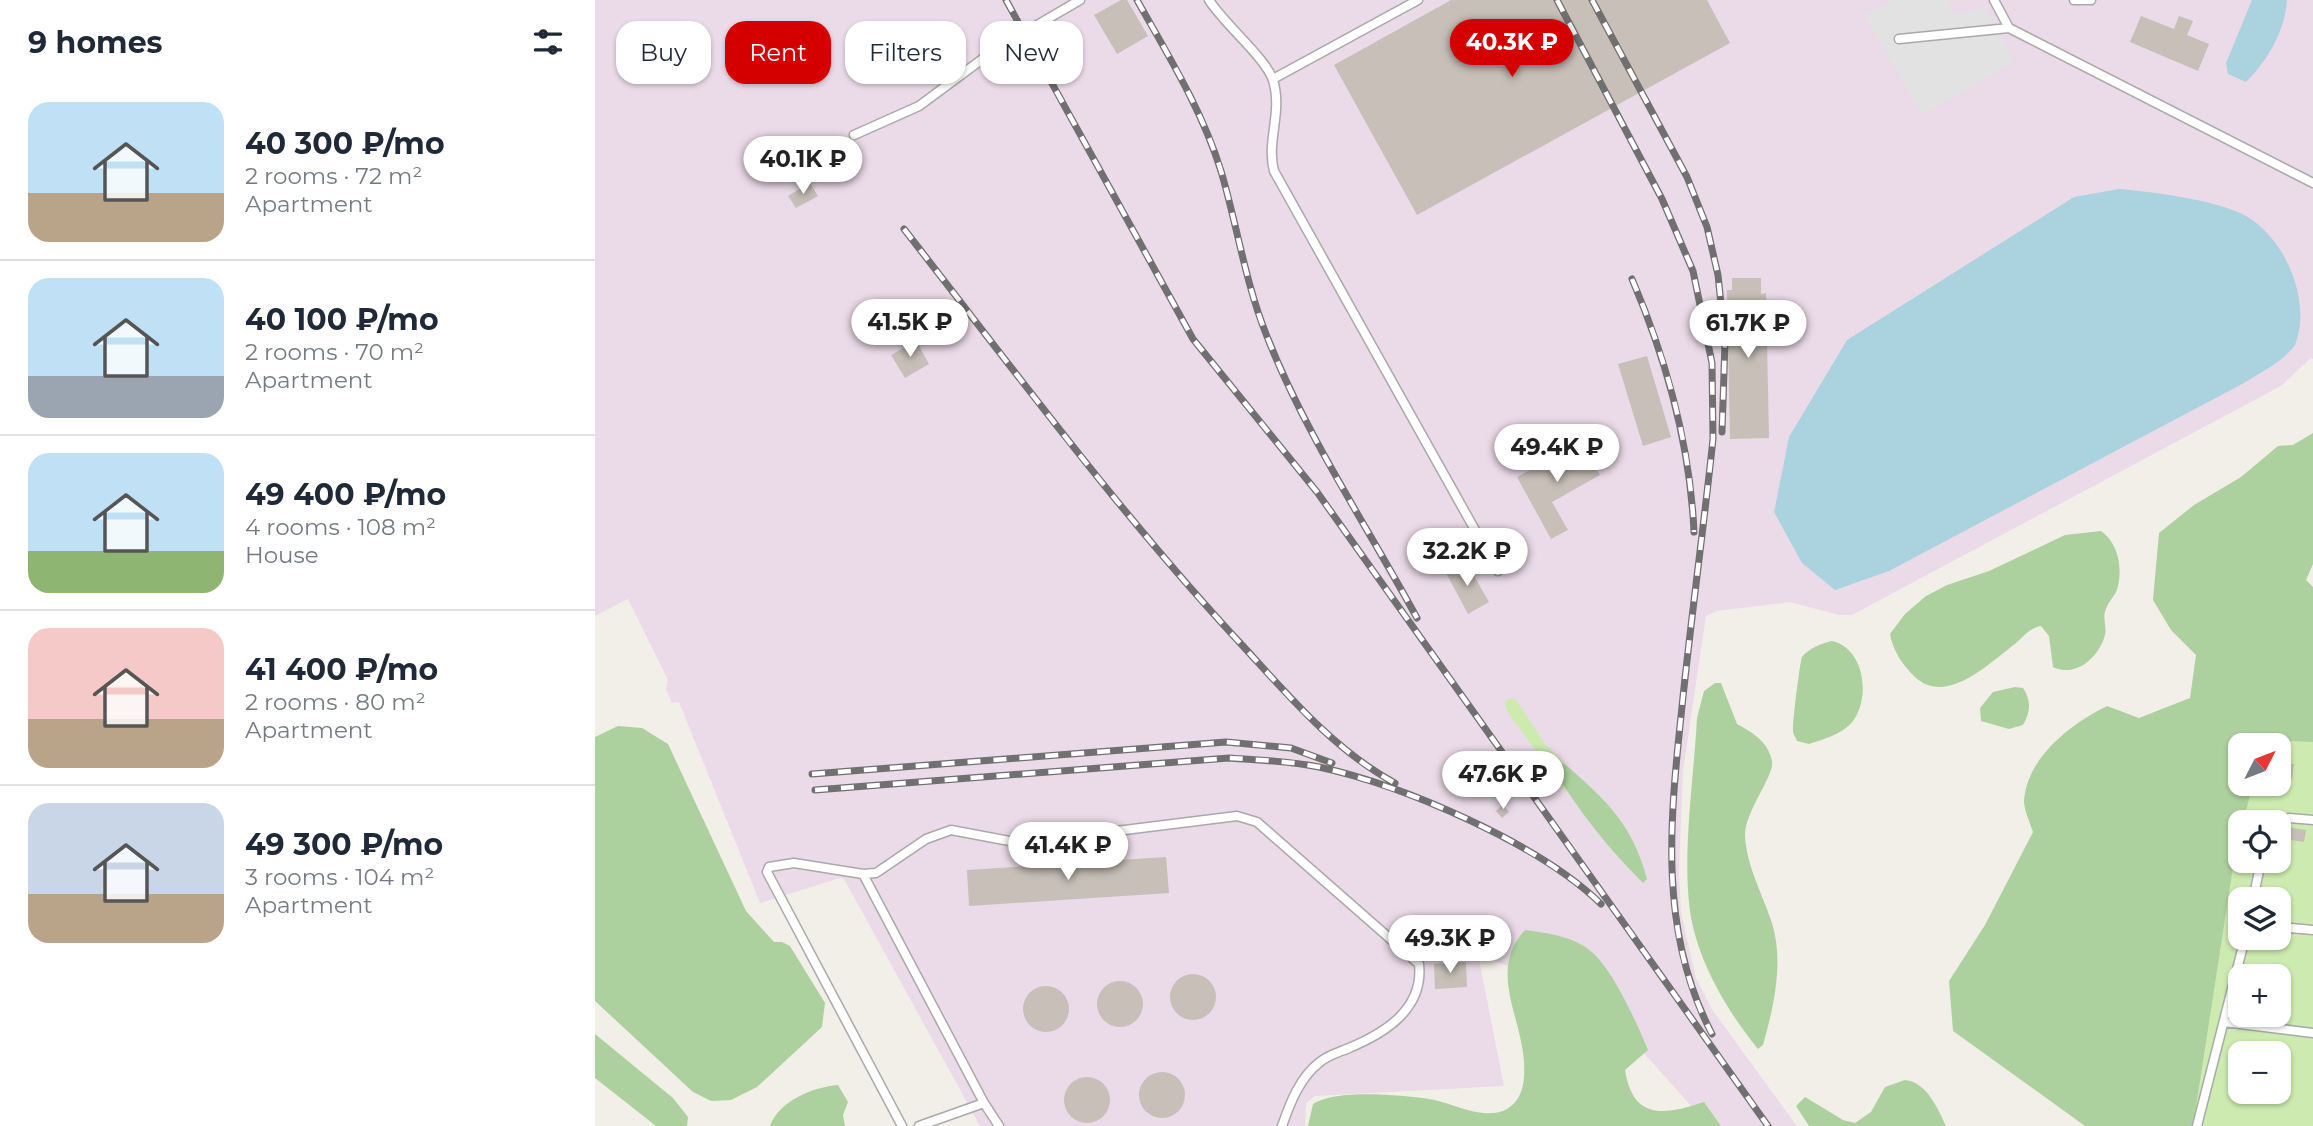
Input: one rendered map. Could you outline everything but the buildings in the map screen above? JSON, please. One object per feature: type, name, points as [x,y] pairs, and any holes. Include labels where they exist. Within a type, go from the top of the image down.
[{"type":"lane","points":[[854,135],[919,106],[996,49],[1080,0]]},
{"type":"lane","points":[[1209,0],[1273,79],[1277,124],[1270,155],[1274,171],[1498,571]]},
{"type":"lane","points":[[1273,79],[1418,0]]},
{"type":"lane","points":[[1994,0],[2009,28]]},
{"type":"lane","points":[[2074,0],[2091,0]]},
{"type":"lane","points":[[1899,38],[2009,28],[2313,183]]},
{"type":"lane","points":[[902,1126],[767,872],[774,864],[793,863],[863,874],[882,869],[926,839],[951,830],[1020,844],[1237,816],[1257,822],[1419,964],[1420,975],[1409,1006],[1386,1031],[1322,1059],[1308,1073],[1282,1126]]},
{"type":"lane","points":[[2291,818],[2313,820]]},
{"type":"lane","points":[[863,874],[984,1103],[999,1126]]},
{"type":"lane","points":[[2291,928],[2313,930]]},
{"type":"lane","points":[[2197,1126],[2242,950]]},
{"type":"lane","points":[[2224,1022],[2313,1032]]},
{"type":"lane","points":[[919,1126],[984,1103]]},
{"type":"shaded area","points":[[595,0],[2313,0],[2313,359],[2281,386],[1852,615],[1839,615],[1790,602],[1717,611],[1706,616],[1683,771],[1679,873],[1681,913],[1696,978],[1713,1011],[1797,1126],[1709,1126],[1633,1041],[1530,975],[1478,954],[1504,1086],[1315,1096],[1306,1103],[1305,1126],[980,1126],[844,879],[760,903],[679,702],[672,703],[666,689],[668,680],[628,599],[595,616]]},
{"type":"shaded area","points":[[1894,0],[1948,0],[1954,13],[1966,14],[1983,5],[2015,61],[1922,115],[1864,15]]},
{"type":"green space","points":[[2313,433],[2313,564],[2306,580],[2313,587],[2313,742],[2291,741],[2291,733],[2228,733],[2228,796],[2250,796],[2246,810],[2228,810],[2228,873],[2232,873],[2193,1126],[2085,1126],[1953,1031],[1949,981],[1985,925],[2033,832],[2024,801],[2033,770],[2042,756],[2079,722],[2107,706],[2139,718],[2190,698],[2196,655],[2171,630],[2153,600],[2159,533],[2194,505],[2241,477],[2278,446],[2293,445]]},
{"type":"green space","points":[[2101,531],[2116,550],[2119,582],[2105,612],[2102,643],[2085,664],[2070,670],[2053,667],[2049,636],[2041,626],[2029,631],[1977,673],[1951,685],[1938,687],[1926,684],[1914,676],[1899,657],[1890,634],[1905,614],[1926,596],[1947,585],[1989,571],[2065,535]]},
{"type":"green space","points":[[1831,641],[1850,651],[1861,672],[1863,684],[1860,707],[1855,718],[1841,731],[1809,744],[1797,741],[1793,727],[1802,657],[1819,645]]},
{"type":"green space","points":[[1715,683],[1721,683],[1737,724],[1759,739],[1767,748],[1772,761],[1769,775],[1750,815],[1745,835],[1752,869],[1772,923],[1777,953],[1774,1000],[1763,1045],[1758,1049],[1735,1018],[1706,966],[1690,911],[1687,864],[1697,718],[1704,691]]},
{"type":"green space","points":[[2023,688],[2029,702],[2023,725],[2009,729],[1981,721],[1980,708],[1993,692]]},
{"type":"green space","points":[[1510,698],[1517,701],[1545,744],[1566,765],[1554,766],[1569,796],[1511,717],[1505,707],[1506,700]]},
{"type":"green space","points":[[2243,714],[2313,720],[2313,1126],[2158,1126],[2228,787],[2228,796],[2291,796],[2291,733],[2239,733]]},
{"type":"green space","points":[[618,726],[642,728],[668,744],[746,911],[774,942],[790,946],[825,1003],[822,1027],[757,1087],[731,1100],[711,1101],[693,1092],[595,1001],[595,737]]},
{"type":"green space","points":[[1559,763],[1566,765],[1581,778],[1617,815],[1641,860],[1647,879],[1643,883],[1606,843],[1574,801],[1554,770],[1554,766]]},
{"type":"green space","points":[[1525,930],[1562,937],[1580,944],[1595,955],[1610,974],[1632,1013],[1648,1050],[1625,1070],[1629,1087],[1643,1106],[1664,1111],[1704,1102],[1721,1126],[1308,1126],[1313,1104],[1337,1096],[1369,1094],[1416,1097],[1489,1113],[1513,1105],[1522,1088],[1524,1062],[1509,993],[1509,961],[1514,945]]},
{"type":"green space","points":[[595,1034],[673,1098],[688,1117],[687,1126],[656,1126],[595,1078]]},
{"type":"green space","points":[[1905,1080],[1926,1091],[1946,1126],[1809,1126],[1796,1106],[1805,1097],[1843,1120],[1855,1123],[1871,1112],[1885,1087]]},
{"type":"green space","points":[[838,1085],[848,1102],[843,1115],[845,1126],[770,1126],[781,1109],[798,1097]]},
{"type":"water","points":[[2252,0],[2287,0],[2283,23],[2274,44],[2246,82],[2228,74],[2226,63]]},
{"type":"water","points":[[2119,189],[2197,200],[2227,208],[2255,222],[2281,251],[2297,288],[2300,327],[2295,345],[2278,362],[2244,383],[1889,571],[1835,590],[1802,563],[1774,512],[1789,437],[1847,340],[2074,197]]},
{"type":"railway","points":[[1006,0],[1193,339],[1317,492],[1768,1126]]},
{"type":"railway","points":[[1137,0],[1183,83],[1213,148],[1227,191],[1252,294],[1282,371],[1317,443],[1417,618]]},
{"type":"railway","points":[[1557,0],[1662,199],[1693,271],[1712,363],[1713,439],[1672,826],[1675,911],[1682,952],[1694,994],[1712,1034]]},
{"type":"railway","points":[[1592,0],[1687,177],[1707,227],[1718,275],[1725,342],[1722,432]]},
{"type":"railway","points":[[904,229],[1069,441],[1197,595],[1313,720],[1352,755],[1395,783]]},
{"type":"railway","points":[[1632,279],[1656,341],[1675,403],[1688,467],[1694,532]]},
{"type":"railway","points":[[812,774],[1226,742],[1291,748],[1332,763]]},
{"type":"railway","points":[[815,790],[1229,758],[1308,765],[1390,788],[1469,820],[1543,860],[1601,904]]}]
